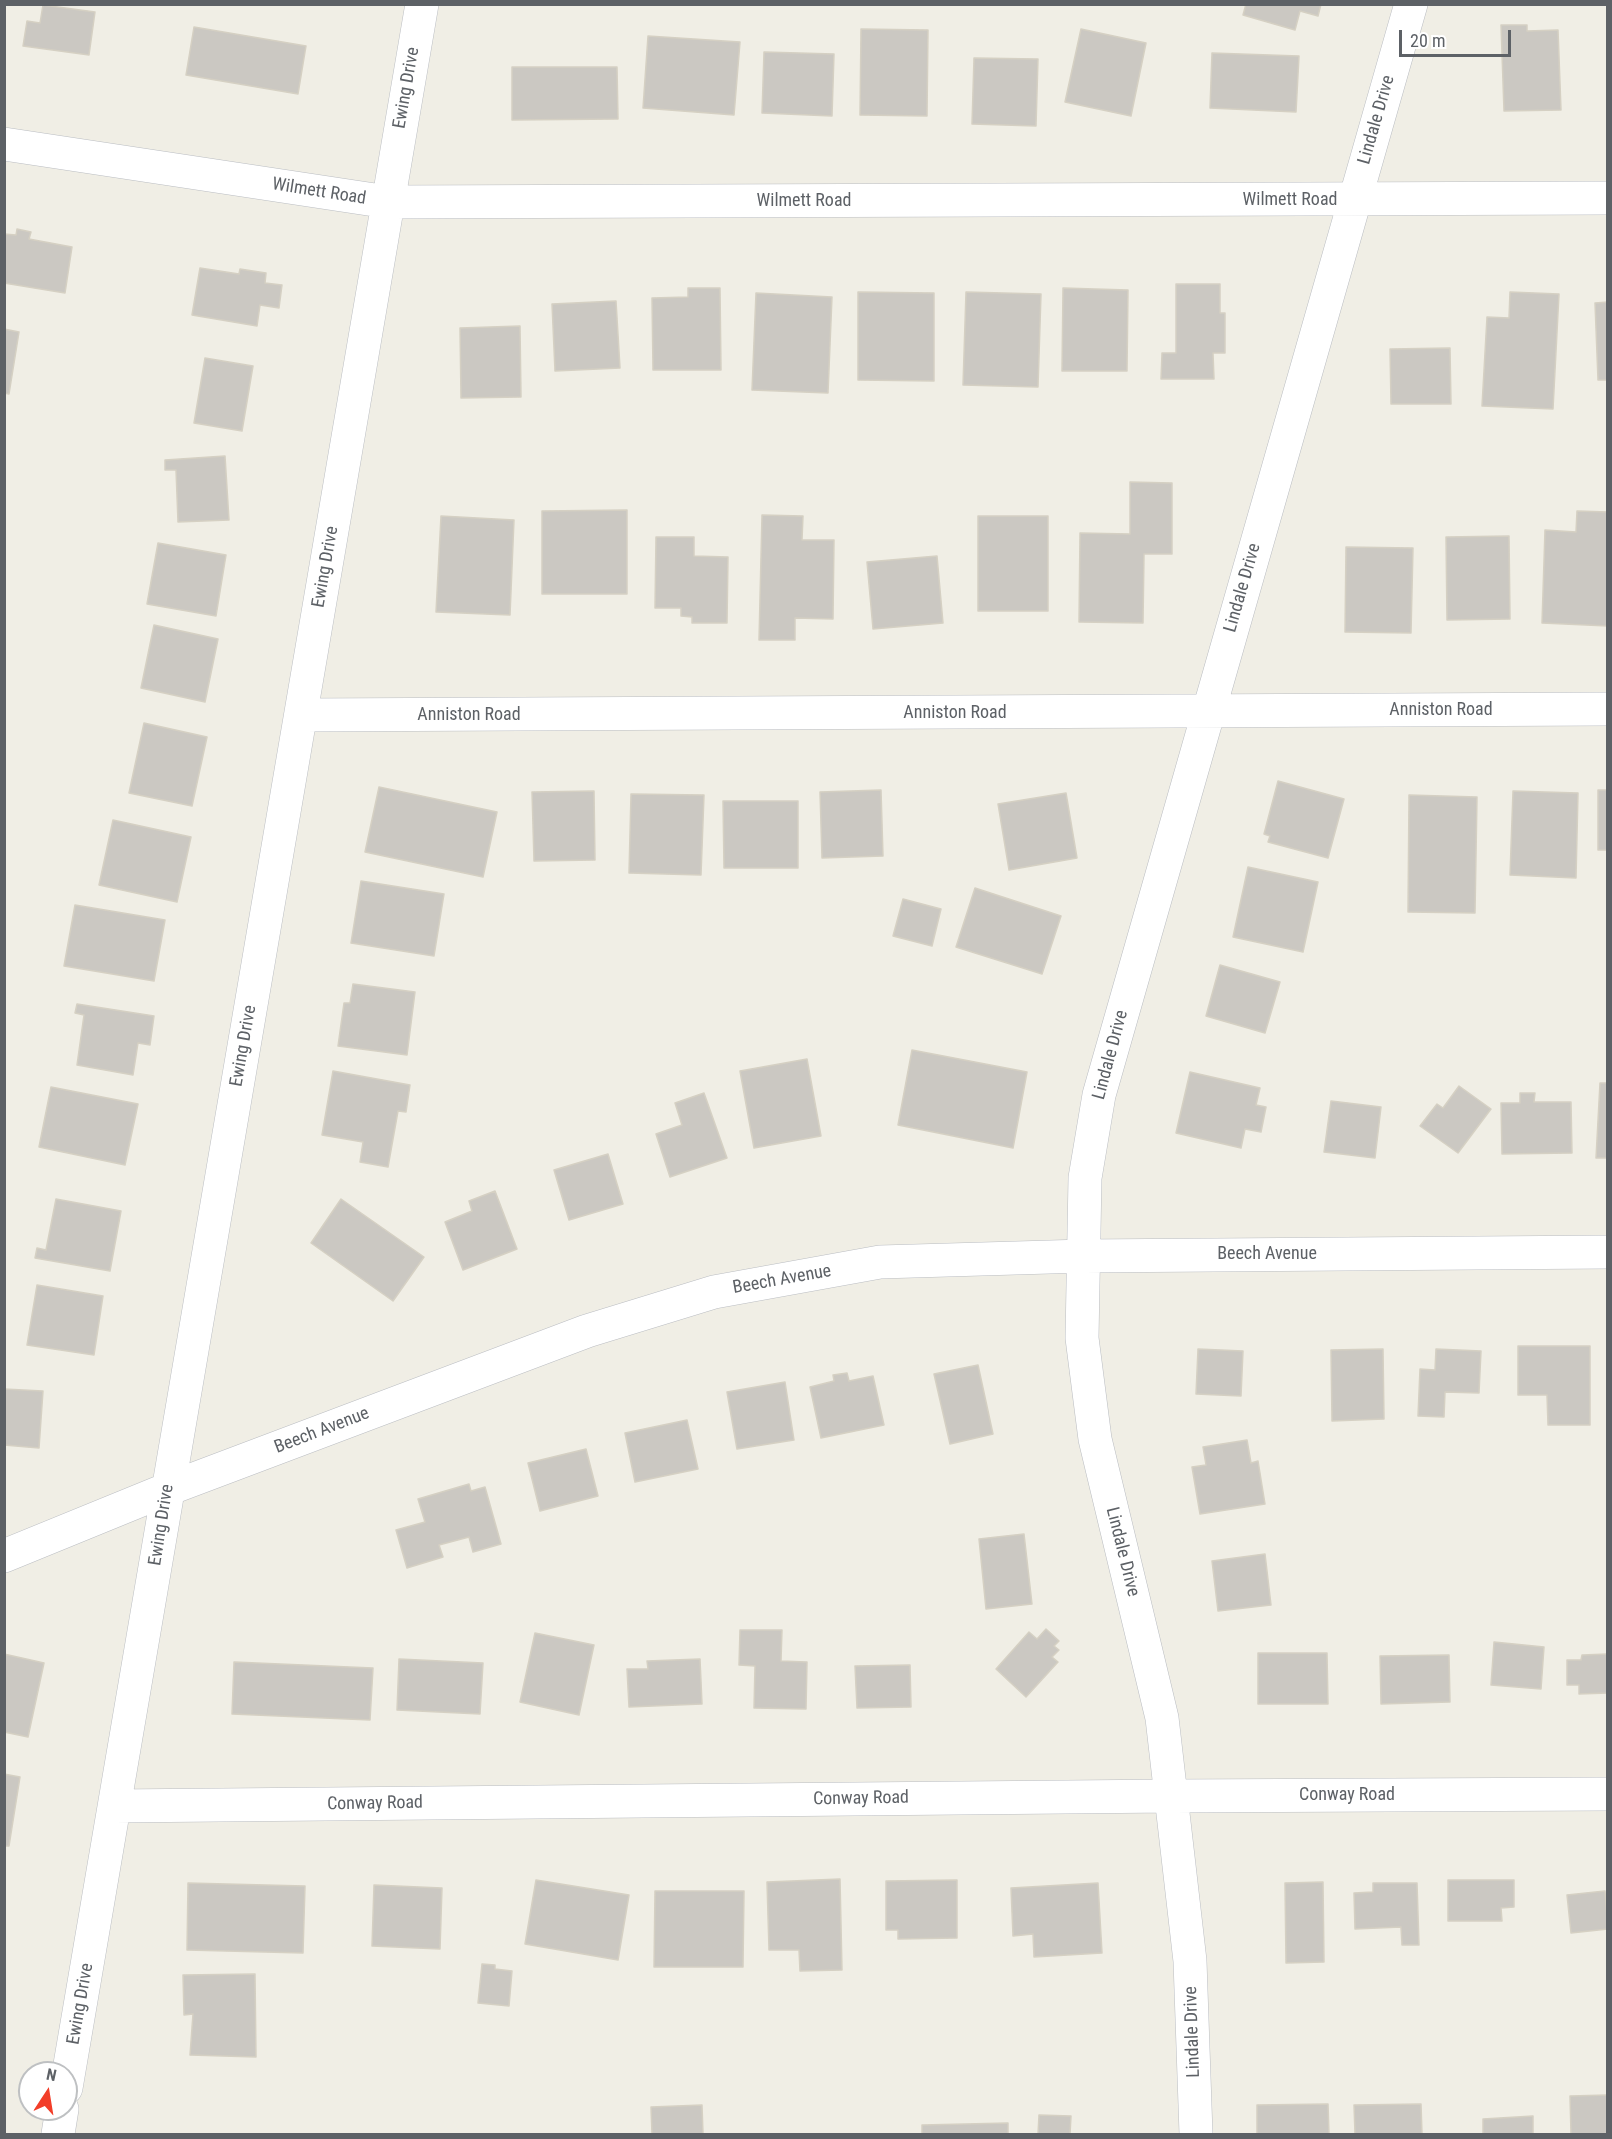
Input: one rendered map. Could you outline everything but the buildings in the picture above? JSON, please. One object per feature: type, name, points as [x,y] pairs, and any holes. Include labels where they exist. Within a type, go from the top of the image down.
[{"type":"street","name":"Ewing Drive","points":[[71,2061],[422,4]]},
{"type":"street","name":"Lindale Drive","points":[[1196,2134],[1190,1961],[1162,1718],[1095,1439],[1082,1338],[1085,1178],[1100,1095],[1411,4]]},
{"type":"street","name":"Wilmett Road","points":[[4,144],[388,202],[1608,198]]},
{"type":"street","name":"Anniston Road","points":[[302,715],[1608,709]]},
{"type":"street","name":"Beech Avenue","points":[[4,1556],[168,1489],[587,1331],[714,1292],[880,1262],[1084,1256],[1608,1251]]},
{"type":"street","name":"Conway Road","points":[[115,1806],[1608,1794]]}]
